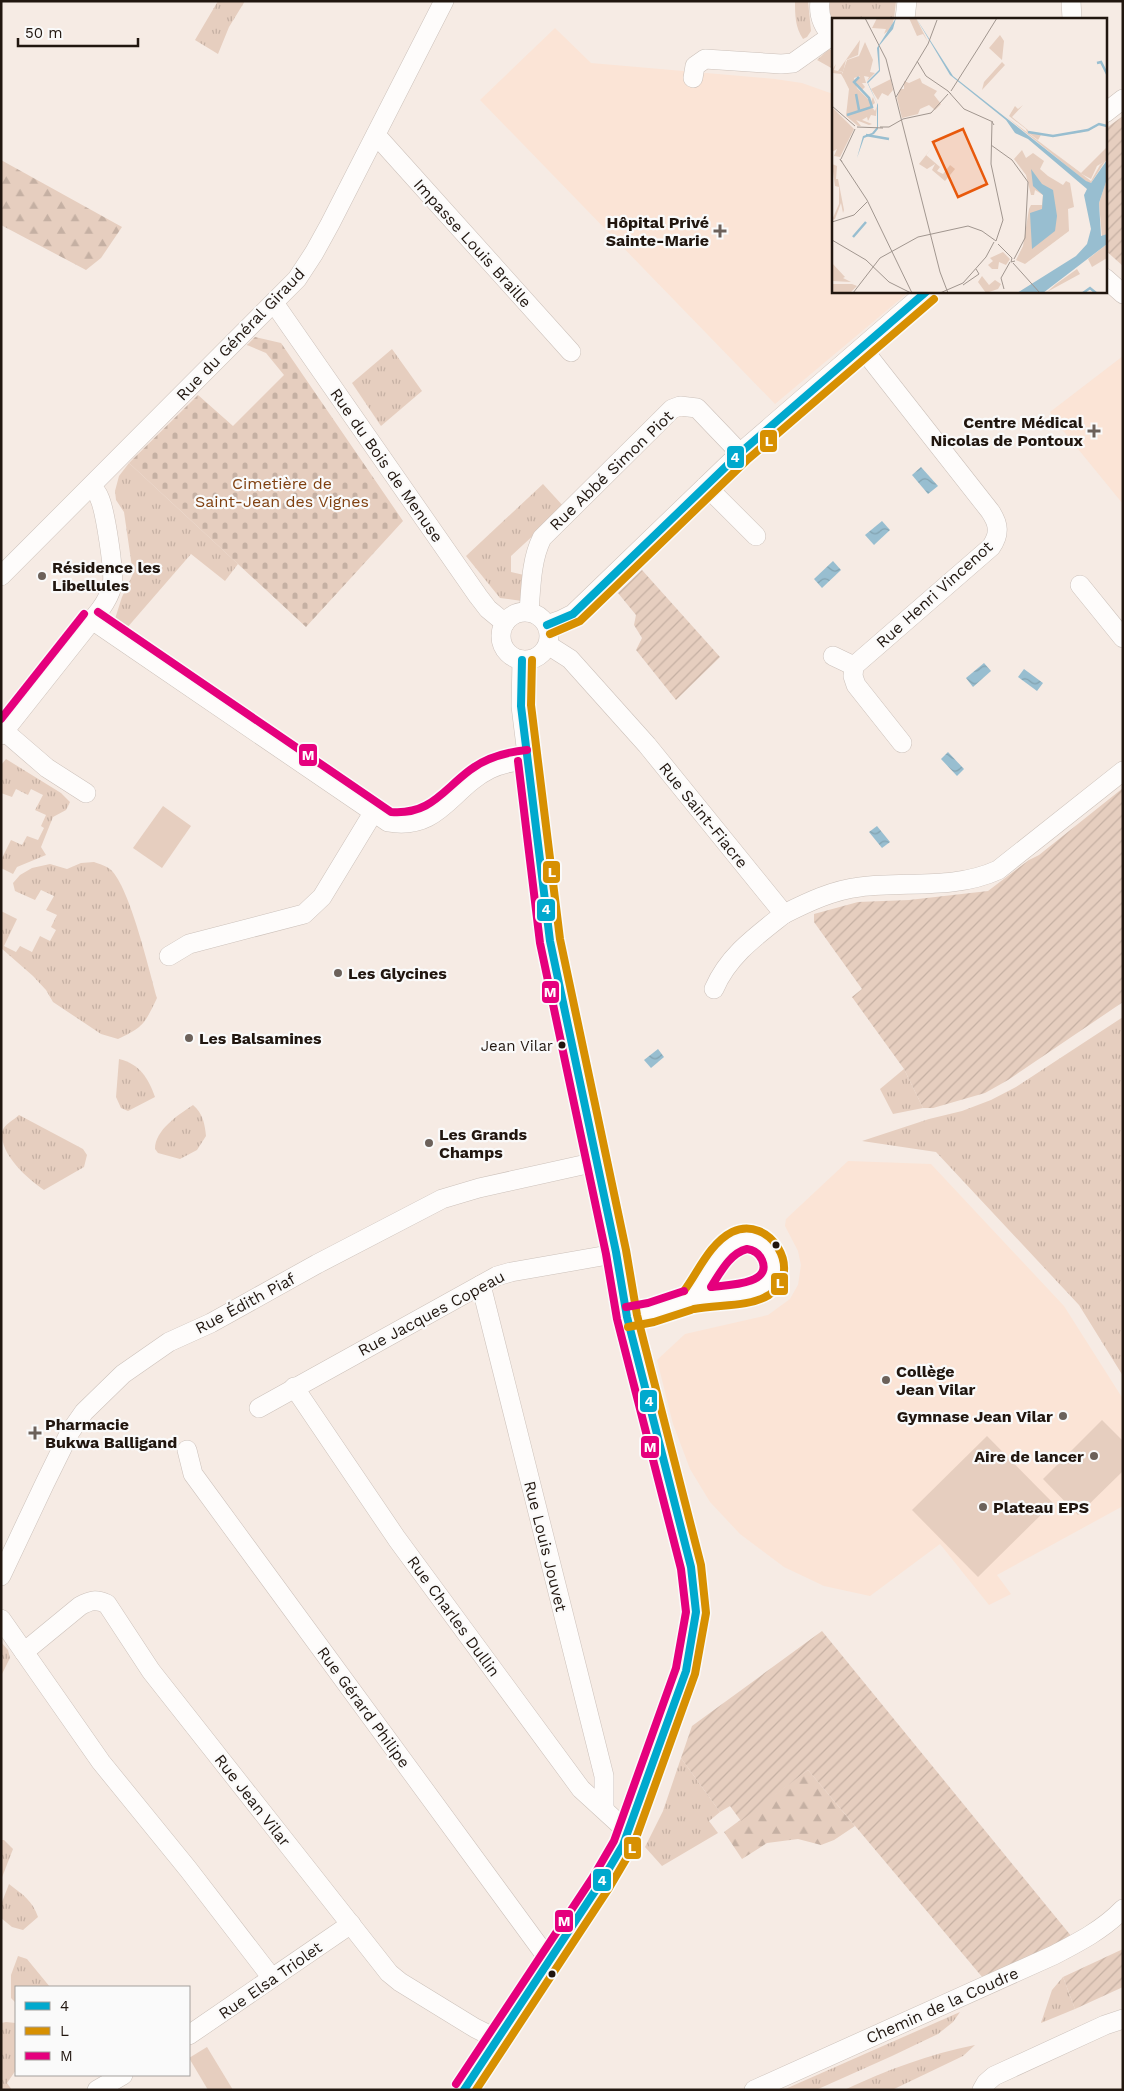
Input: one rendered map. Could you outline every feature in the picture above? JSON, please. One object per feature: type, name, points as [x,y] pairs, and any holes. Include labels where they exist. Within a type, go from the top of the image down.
[{"type":"street","name":"Rue du Général Giraud","points":[[1,576],[92,488],[297,279],[314,254],[444,1]]},
{"type":"street","points":[[693,78],[696,66],[705,59],[781,64],[794,63],[832,36],[823,23],[819,9],[820,1]]},
{"type":"street","points":[[905,18],[907,1]]},
{"type":"street","points":[[1071,1],[1072,18]]},
{"type":"street","points":[[1106,112],[1123,100]]},
{"type":"street","name":"Impasse Louis Braille","points":[[376,135],[571,352]]},
{"type":"street","points":[[1106,279],[1123,294]]},
{"type":"street","points":[[547,625],[573,614],[740,453],[926,292]]},
{"type":"street","name":"Rue du Bois de Menuse","points":[[274,303],[478,596],[505,623]]},
{"type":"street","name":"Rue Henri Vincenot","points":[[854,666],[991,547],[998,530],[995,518],[990,511],[862,348]]},
{"type":"street","name":"Rue Abbé Simon Piot","points":[[529,612],[534,561],[536,550],[542,538],[672,409],[680,406],[697,408],[740,453]]},
{"type":"street","points":[[706,486],[756,536]]},
{"type":"street","points":[[86,793],[47,768],[3,733],[108,599],[113,574],[99,497],[92,488]]},
{"type":"street","points":[[1080,585],[1123,638]]},
{"type":"street","points":[[519,612],[529,612],[540,616],[547,625],[550,638],[543,652],[535,658],[522,660],[506,650],[502,640],[505,623],[519,612]]},
{"type":"street","points":[[92,620],[388,822],[403,824],[429,818],[441,810],[476,778],[491,768],[509,762],[528,760]]},
{"type":"street","name":"Rue Saint-Fiacre","points":[[548,645],[570,659],[647,745],[784,914]]},
{"type":"street","points":[[834,656],[854,666],[853,676],[856,685],[902,743]]},
{"type":"street","points":[[464,2090],[614,1863],[628,1832],[686,1671],[696,1612],[691,1567],[627,1318],[616,1252],[550,941],[521,706],[522,660]]},
{"type":"street","points":[[714,989],[721,971],[746,944],[784,914],[836,892],[860,887],[958,882],[980,878],[998,870],[1123,772]]},
{"type":"street","points":[[169,956],[189,944],[304,914],[322,897],[373,813]]},
{"type":"street","name":"Rue Édith Piaf","points":[[1,1576],[70,1432],[84,1412],[123,1374],[169,1342],[210,1323],[317,1264],[442,1200],[479,1188],[596,1162]]},
{"type":"street","name":"Rue Jacques Copeau","points":[[259,1408],[481,1284],[511,1272],[616,1252]]},
{"type":"street","name":"Rue Louis Jouvet","points":[[481,1284],[604,1776],[604,1809]]},
{"type":"street","points":[[627,1318],[654,1313],[690,1300]]},
{"type":"street","name":"Rue Charles Dullin","points":[[294,1387],[403,1547],[581,1789],[628,1832]]},
{"type":"street","name":"Rue Gérard Philipe","points":[[187,1450],[193,1474],[549,1960]]},
{"type":"street","name":"Rue Jean Vilar","points":[[24,1652],[90,1600],[98,1600],[107,1604],[152,1671],[389,1973],[400,1982],[475,2028],[497,2039]]},
{"type":"street","points":[[1,1618],[101,1762],[188,1869],[272,1978]]},
{"type":"street","name":"Chemin de la Coudre","points":[[754,2090],[1054,1955],[1113,1920],[1123,1909]]},
{"type":"street","name":"Rue Elsa Triolet","points":[[190,2034],[351,1924]]},
{"type":"street","points":[[982,2090],[986,2083],[994,2076],[1105,2025],[1123,2019]]},
{"type":"street","points":[[97,2090],[121,2076]]},
{"type":"shaded area","name":"Hôpital Privé Sainte-Marie","points":[[555,28],[591,63],[775,79],[802,83],[832,94],[832,292],[909,292],[775,404],[480,100]]},
{"type":"shaded area","name":"Centre Médical Nicolas de Pontoux","points":[[1123,356],[1123,504],[1056,422],[1050,412]]},
{"type":"shaded area","name":"Collège Jean Vilar","points":[[848,1161],[931,1164],[1064,1306],[1123,1399],[1123,1506],[997,1575],[1011,1594],[989,1605],[940,1544],[870,1596],[824,1586],[784,1567],[740,1534],[710,1502],[690,1469],[673,1424],[657,1360],[685,1334],[768,1315],[790,1299],[798,1285],[801,1265],[798,1251],[785,1226],[786,1219]]},
{"type":"green space","points":[[218,1],[245,1],[229,27],[218,54],[195,40]]},
{"type":"green space","points":[[795,1],[808,1],[811,31],[803,39],[795,16]]},
{"type":"green space","points":[[828,1],[896,1],[894,18],[832,18],[832,23],[829,16]]},
{"type":"green space","points":[[829,49],[832,50],[832,68],[817,60]]},
{"type":"green space","points":[[1123,116],[1123,266],[1106,251],[1106,128]]},
{"type":"green space","points":[[1,160],[122,227],[101,258],[86,270],[1,225]]},
{"type":"green space","name":"Cimetière de Saint-Jean des Vignes","points":[[255,337],[281,343],[403,521],[306,627],[129,463],[198,395],[233,426],[284,375],[266,353],[247,345]]},
{"type":"green space","points":[[392,349],[422,391],[381,426],[352,383]]},
{"type":"green space","points":[[129,463],[238,564],[225,581],[191,554],[126,629],[119,629],[114,622],[122,597],[133,574],[124,512],[116,500],[115,491],[119,476]]},
{"type":"green space","points":[[543,484],[564,507],[511,556],[511,572],[524,575],[522,601],[500,598],[466,556]]},
{"type":"green space","points":[[642,570],[720,657],[676,700],[636,650],[642,638],[634,625],[636,615],[618,593]]},
{"type":"green space","points":[[6,759],[61,793],[70,802],[66,810],[53,817],[41,847],[46,855],[17,867],[13,874],[1,868],[1,860],[11,840],[22,845],[27,836],[38,840],[44,828],[41,826],[46,815],[35,810],[43,795],[31,789],[28,795],[16,789],[12,797],[1,793],[1,765]]},
{"type":"green space","points":[[1123,788],[1123,1002],[1008,1080],[985,1093],[933,1108],[923,1108],[904,1069],[852,997],[862,989],[814,922],[814,914],[858,902],[909,900],[988,891],[1029,860],[1039,855]]},
{"type":"green space","points":[[163,806],[191,826],[162,868],[133,848]]},
{"type":"green space","points":[[94,862],[111,870],[125,894],[138,930],[157,998],[143,1023],[118,1039],[101,1034],[53,1002],[46,990],[33,976],[1,948],[1,911],[17,919],[4,946],[16,952],[20,946],[32,952],[40,936],[50,941],[56,930],[51,927],[57,915],[46,910],[54,896],[41,890],[35,900],[15,891],[13,883],[20,875],[32,868],[50,864],[67,869],[81,863]]},
{"type":"green space","points":[[1123,1017],[1123,1376],[1079,1305],[936,1152],[862,1141],[929,1119],[962,1111],[991,1100],[1016,1087]]},
{"type":"green space","points":[[119,1059],[138,1068],[146,1078],[155,1097],[128,1111],[121,1108],[116,1097]]},
{"type":"green space","points":[[904,1069],[923,1108],[893,1114],[880,1089]]},
{"type":"green space","points":[[193,1105],[201,1115],[206,1136],[197,1150],[180,1159],[158,1153],[155,1149],[156,1142],[163,1129],[174,1118]]},
{"type":"green space","points":[[19,1115],[83,1149],[87,1155],[84,1167],[44,1190],[16,1166],[5,1149],[3,1129]]},
{"type":"green space","name":"Aire de lancer","points":[[1102,1420],[1123,1441],[1123,1471],[1078,1515],[1043,1479]]},
{"type":"green space","name":"Plateau EPS","points":[[987,1436],[1053,1503],[978,1577],[912,1510]]},
{"type":"green space","points":[[822,1631],[1072,1937],[983,1978],[808,1770],[741,1821],[730,1806],[720,1812],[681,1758],[692,1726]]},
{"type":"green space","points":[[1,1642],[8,1650],[10,1658],[1,1676]]},
{"type":"green space","points":[[681,1758],[720,1812],[709,1821],[718,1833],[662,1866],[645,1847],[663,1811]]},
{"type":"green space","points":[[808,1770],[855,1826],[834,1840],[821,1845],[798,1839],[767,1843],[742,1859],[724,1832]]},
{"type":"green space","points":[[1,1840],[4,1840],[13,1849],[1,1880]]},
{"type":"green space","points":[[9,1884],[30,1902],[38,1917],[23,1930],[12,1927],[1,1918],[2,1902]]},
{"type":"green space","points":[[1123,1949],[1123,1987],[1075,2009],[1063,1977]]},
{"type":"green space","points":[[18,1956],[27,1959],[49,1986],[15,1986],[15,2002],[11,1998],[11,1975]]},
{"type":"green space","points":[[1063,1977],[1075,2009],[1041,2023],[1052,1990]]},
{"type":"green space","points":[[960,2012],[953,2022],[938,2034],[816,2090],[783,2090]]},
{"type":"green space","points":[[1,2023],[15,2023],[15,2071],[7,2083],[12,2090],[1,2090]]},
{"type":"green space","points":[[975,2045],[963,2056],[892,2090],[844,2090],[908,2063]]},
{"type":"green space","points":[[207,2047],[233,2090],[208,2090],[190,2057]]},
{"type":"water","points":[[921,467],[938,486],[928,494],[912,475]]},
{"type":"water","points":[[882,521],[890,530],[874,545],[865,535]]},
{"type":"water","points":[[833,561],[841,570],[822,588],[814,579]]},
{"type":"water","points":[[984,663],[991,671],[973,687],[966,678]]},
{"type":"water","points":[[1024,669],[1043,683],[1037,691],[1018,677]]},
{"type":"water","points":[[948,752],[964,769],[957,776],[941,759]]},
{"type":"water","points":[[877,826],[890,842],[882,848],[869,832]]},
{"type":"water","points":[[658,1049],[664,1057],[651,1068],[644,1060]]},
{"type":"transit line","name":"4","points":[[547,625],[573,614],[740,453],[926,292]]},
{"type":"transit line","name":"L","points":[[550,634],[580,621],[747,460],[934,299]]},
{"type":"transit line","name":"M","points":[[98,612],[391,812],[416,810],[426,806],[470,770],[490,758],[527,750]]},
{"type":"transit line","name":"M","points":[[1,719],[84,614]]},
{"type":"transit line","name":"4","points":[[464,2090],[601,1882],[623,1845],[686,1671],[696,1612],[691,1567],[627,1317],[616,1252],[550,941],[521,706],[522,660]]},
{"type":"transit line","name":"L","points":[[476,2090],[609,1888],[632,1849],[695,1674],[706,1613],[701,1565],[637,1315],[626,1250],[560,939],[531,705],[532,660]]},
{"type":"transit line","name":"M","points":[[456,2084],[593,1877],[614,1841],[676,1668],[686,1612],[681,1569],[617,1319],[606,1254],[540,943],[518,761]]},
{"type":"transit line","name":"L","points":[[684,1291],[711,1250],[732,1232],[746,1229],[759,1231],[770,1238],[778,1248],[783,1260],[784,1273],[779,1285],[769,1295],[742,1304],[694,1309]]},
{"type":"transit line","name":"M","points":[[747,1249],[756,1252],[761,1258],[764,1268],[761,1274],[746,1282],[711,1287],[731,1259],[747,1249]]},
{"type":"transit line","name":"M","points":[[626,1307],[648,1303],[684,1291]]},
{"type":"transit line","name":"L","points":[[628,1327],[654,1322],[691,1310]]},
{"type":"place","name":"Hôpital Privé Sainte-Marie","points":[[720,231]]},
{"type":"place","name":"Centre Médical Nicolas de Pontoux","points":[[1094,431]]},
{"type":"place","name":"Résidence les Libellules","points":[[42,576]]},
{"type":"place","name":"Les Glycines","points":[[338,973]]},
{"type":"place","name":"Les Balsamines","points":[[189,1038]]},
{"type":"place","name":"Jean Vilar","points":[[562,1045]]},
{"type":"place","name":"Les Grands Champs","points":[[429,1143]]},
{"type":"place","name":"Collège Jean Vilar","points":[[886,1380]]},
{"type":"place","name":"Gymnase Jean Vilar","points":[[1063,1416]]},
{"type":"place","name":"Pharmacie Bukwa Balligand","points":[[35,1433]]},
{"type":"place","name":"Aire de lancer","points":[[1094,1456]]},
{"type":"place","name":"Plateau EPS","points":[[983,1507]]}]
